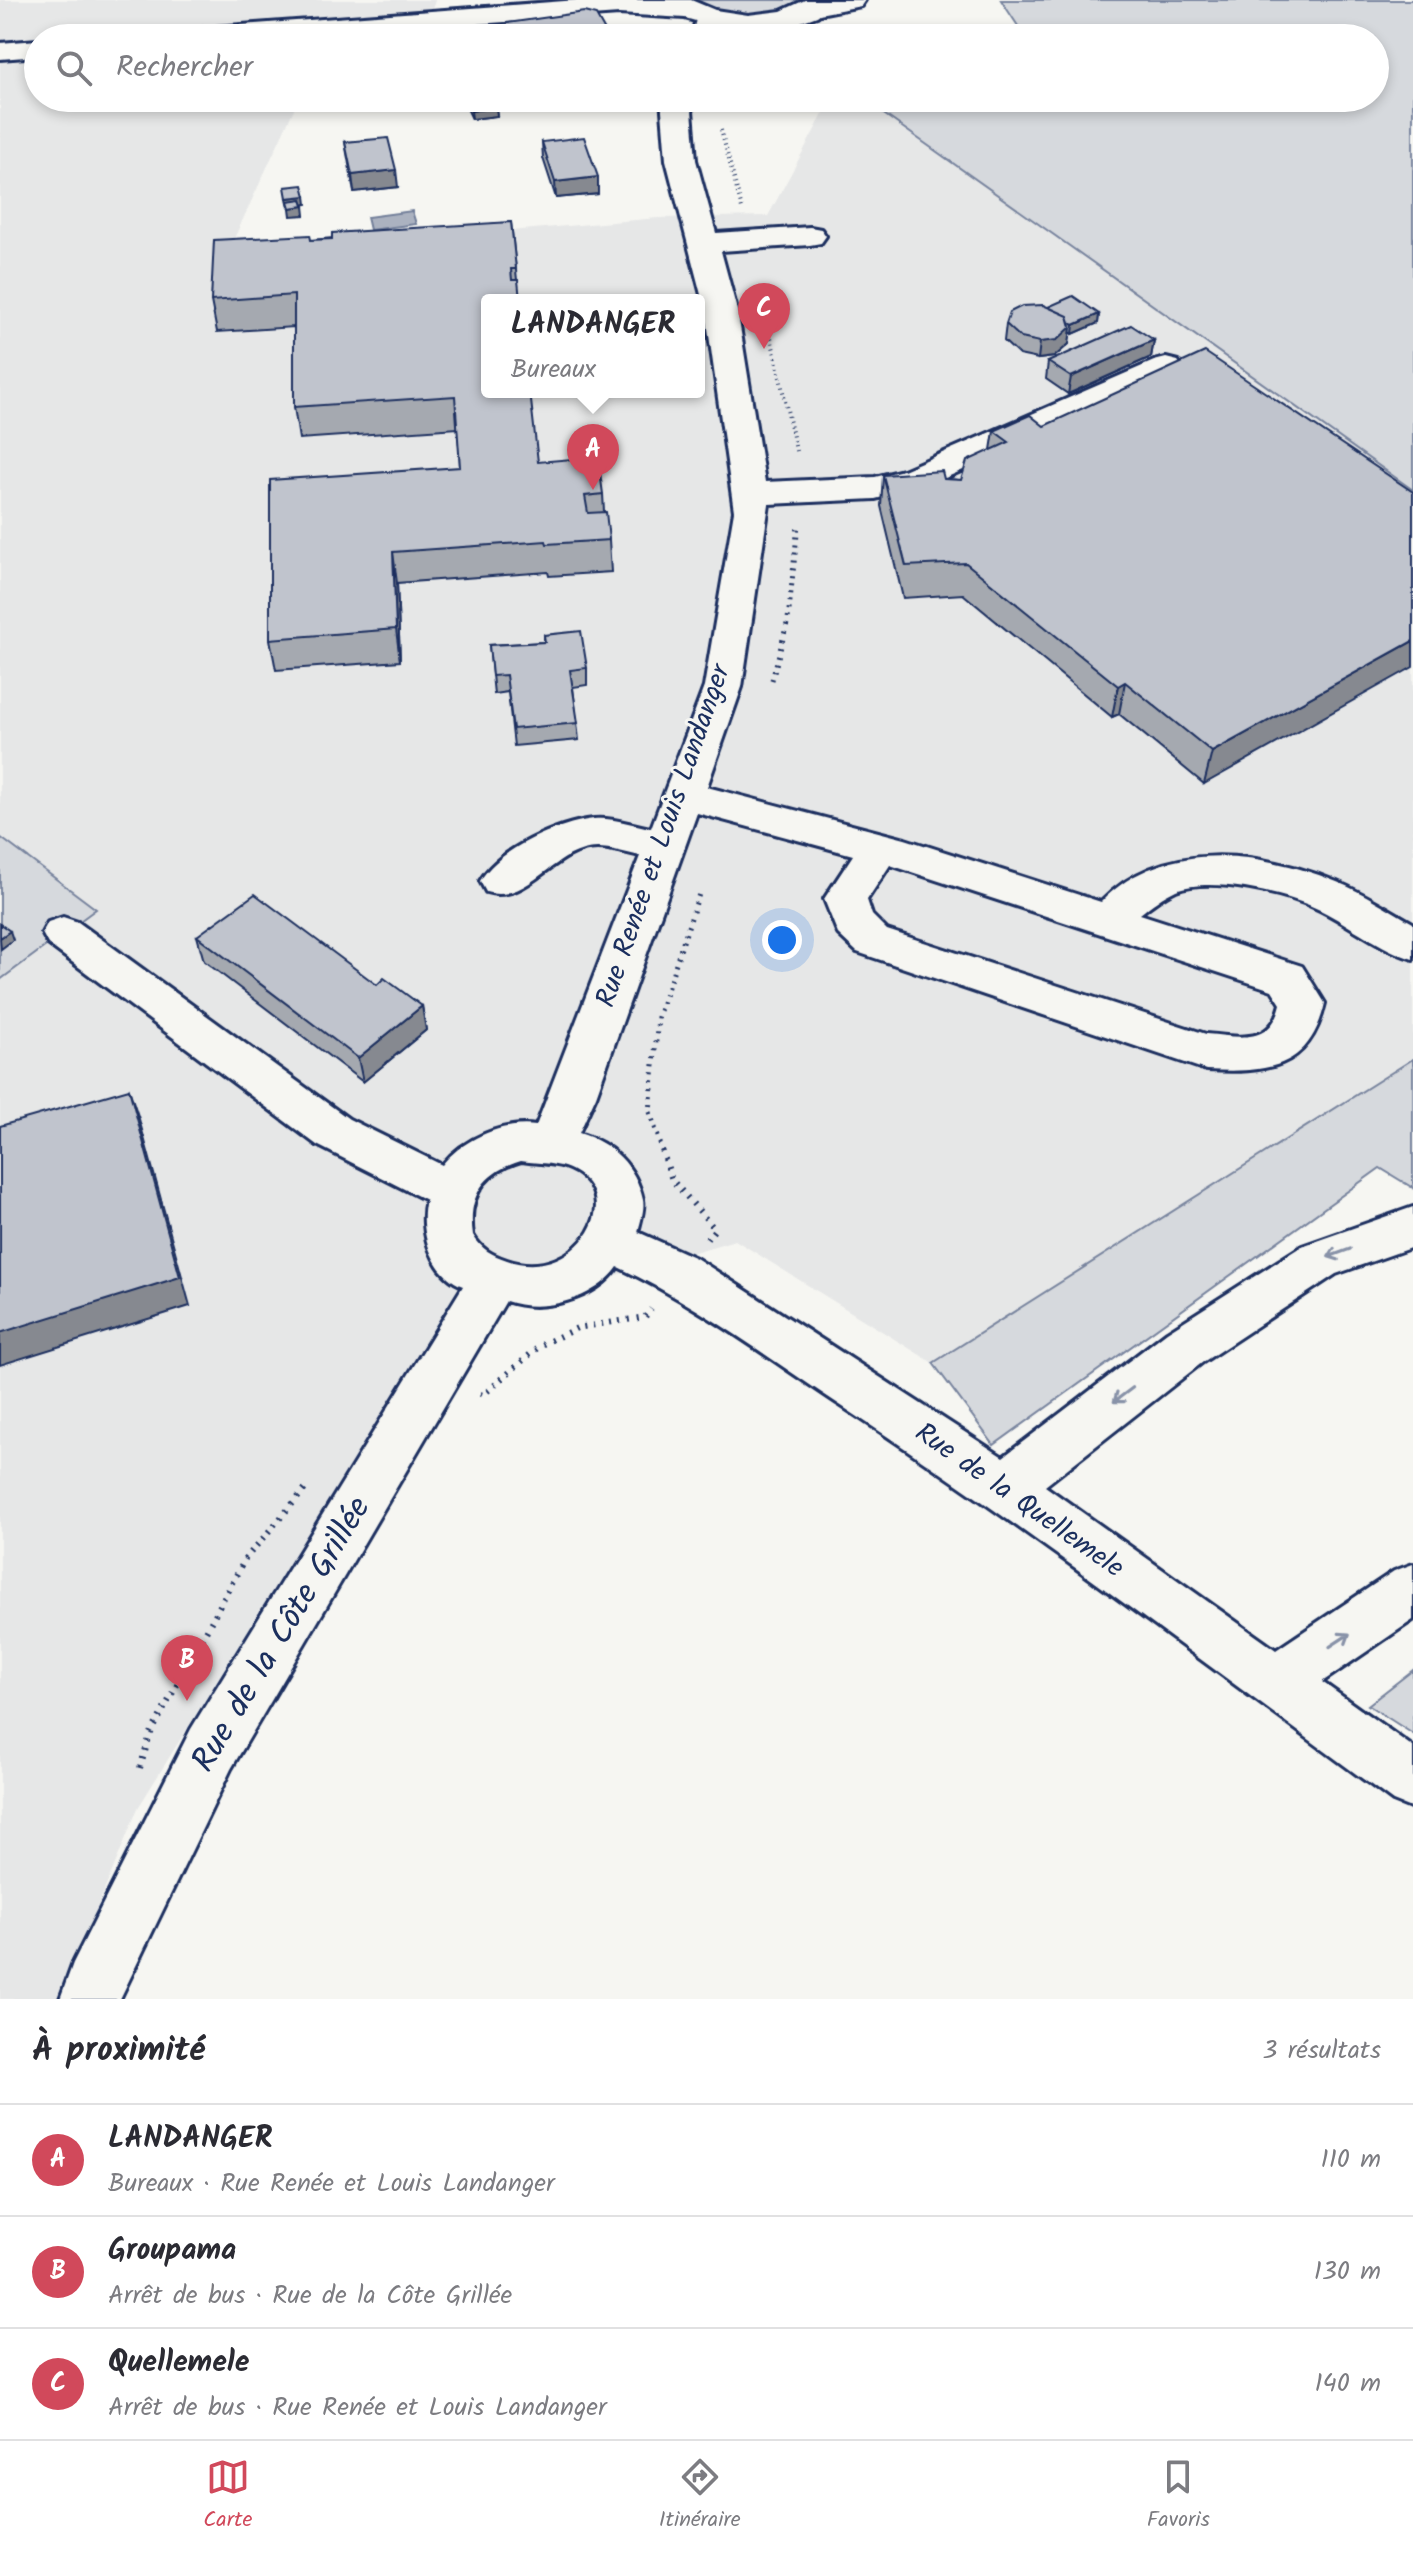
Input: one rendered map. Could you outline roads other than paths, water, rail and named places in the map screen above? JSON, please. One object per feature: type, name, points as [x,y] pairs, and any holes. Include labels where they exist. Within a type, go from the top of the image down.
[{"type":"street","points":[[457,15],[558,0]]},
{"type":"street","points":[[347,24],[619,6],[693,17],[763,22],[789,17],[819,4],[851,0]]},
{"type":"street","points":[[0,51],[24,49]]},
{"type":"street","name":"Rue Renée et Louis Landanger","points":[[552,1142],[573,1096],[723,687],[752,511],[722,314],[681,160],[677,112]]},
{"type":"street","points":[[703,243],[810,236]]},
{"type":"street","points":[[750,494],[875,488],[915,478],[944,452],[1166,368]]},
{"type":"street","points":[[682,795],[880,847],[1287,978],[1303,1003],[1300,1025],[1276,1049],[1253,1055],[1206,1052],[872,941],[853,923],[845,899],[880,847]]},
{"type":"street","points":[[501,881],[548,847],[596,833],[663,845]]},
{"type":"street","points":[[1110,919],[1128,898],[1151,884],[1195,870],[1224,869],[1309,888],[1413,943]]},
{"type":"street","points":[[63,933],[333,1132],[451,1191]]},
{"type":"street","points":[[521,1142],[552,1142],[577,1148],[597,1160],[612,1178],[621,1198],[621,1220],[612,1242],[597,1262],[575,1277],[549,1285],[520,1286],[493,1280],[468,1265],[451,1242],[445,1217],[451,1191],[467,1168],[492,1151],[521,1142]]},
{"type":"street","points":[[1004,1487],[1185,1347],[1319,1260],[1413,1227]]},
{"type":"street","name":"Rue de la Quellemele","points":[[612,1242],[679,1273],[1004,1487],[1413,1781]]},
{"type":"street","name":"Rue de la Côte Grillée","points":[[90,1999],[94,1984],[211,1749],[493,1280]]},
{"type":"street","points":[[1275,1682],[1413,1589]]},
{"type":"place","name":"Quellemele","points":[[764,349]]},
{"type":"place","name":"LANDANGER","points":[[593,490]]},
{"type":"place","name":"Groupama","points":[[187,1701]]}]
